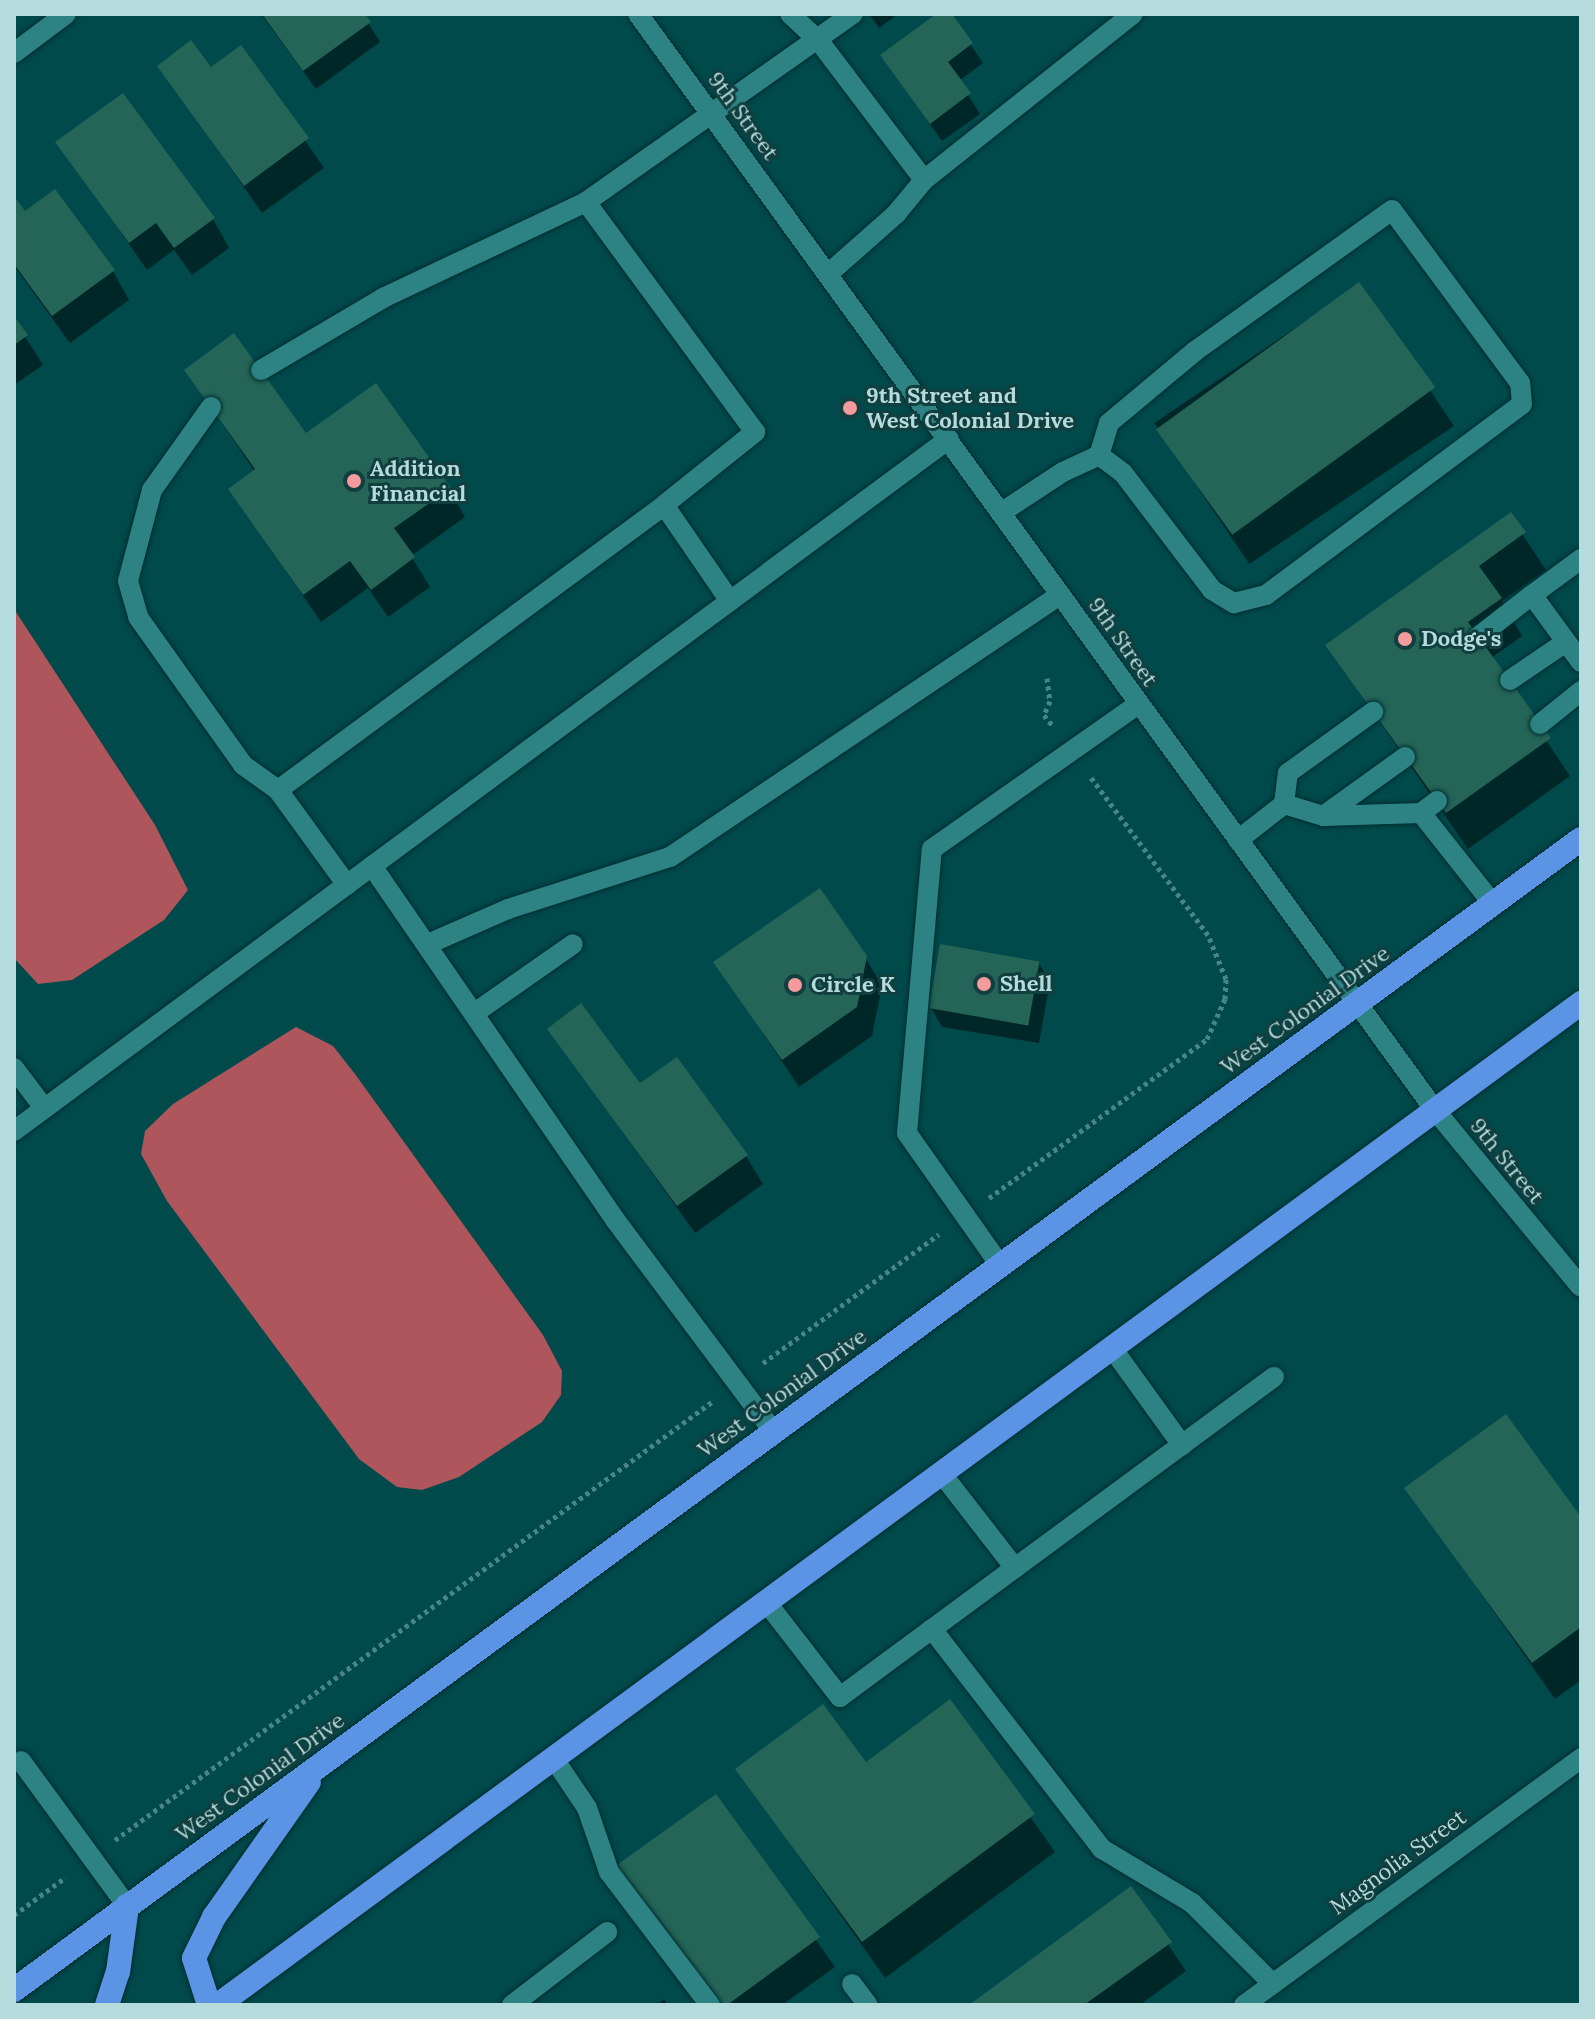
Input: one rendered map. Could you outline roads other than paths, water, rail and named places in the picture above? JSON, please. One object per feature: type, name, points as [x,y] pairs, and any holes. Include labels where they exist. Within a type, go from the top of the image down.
[{"type":"highway","name":"West Colonial Drive","points":[[14,1990],[1581,839]]},
{"type":"highway","points":[[218,2005],[1581,1003]]},
{"type":"highway","points":[[209,2005],[194,1958],[214,1917],[319,1767]]},
{"type":"highway","points":[[107,2005],[118,1972],[127,1906]]},
{"type":"street","points":[[14,53],[66,14]]},
{"type":"street","name":"9th Street","points":[[638,14],[1435,1110],[1581,1287]]},
{"type":"street","points":[[790,14],[819,41],[924,180]]},
{"type":"street","points":[[261,370],[383,298],[586,202],[819,41],[853,14]]},
{"type":"street","points":[[828,274],[896,214],[924,180],[1133,14]]},
{"type":"street","points":[[278,790],[664,505],[755,432],[586,202]]},
{"type":"street","points":[[1002,512],[1063,472],[1099,455],[1109,423],[1170,372],[1392,210],[1520,383],[1522,404],[1266,595],[1234,603],[1212,590],[1123,473],[1099,455]]},
{"type":"street","points":[[211,407],[152,490],[128,581],[138,617],[243,765],[278,790],[347,885]]},
{"type":"street","points":[[14,1131],[949,439]]},
{"type":"street","points":[[664,505],[730,601]]},
{"type":"street","points":[[1478,637],[1581,559]]},
{"type":"street","points":[[428,944],[508,909],[670,857],[1060,595]]},
{"type":"street","points":[[1532,595],[1581,662]]},
{"type":"street","points":[[1510,680],[1566,642]]},
{"type":"street","points":[[1540,724],[1581,691]]},
{"type":"street","points":[[1000,1265],[907,1133],[932,849],[1138,704]]},
{"type":"street","points":[[1238,840],[1284,804],[1288,773],[1373,712]]},
{"type":"street","points":[[1323,816],[1405,757]]},
{"type":"street","points":[[1284,804],[1323,816],[1429,807],[1493,904]]},
{"type":"street","points":[[372,866],[476,1012],[616,1221],[774,1432]]},
{"type":"street","points":[[476,1012],[573,944]]},
{"type":"street","points":[[14,1068],[44,1108]]},
{"type":"street","points":[[1112,1348],[1182,1445]]},
{"type":"street","points":[[767,1603],[840,1697],[1274,1377]]},
{"type":"street","points":[[942,1474],[1015,1568]]},
{"type":"street","points":[[932,1629],[1102,1849],[1192,1903],[1273,1984]]},
{"type":"street","name":"Magnolia Street","points":[[1244,2005],[1581,1758]]},
{"type":"street","points":[[554,1759],[587,1808],[609,1872],[710,2005]]},
{"type":"street","points":[[21,1761],[127,1906]]},
{"type":"street","points":[[512,2005],[607,1932]]},
{"type":"street","points":[[852,1984],[868,2005]]},
{"type":"place","name":"9th Street and West Colonial Drive","points":[[850,408]]},
{"type":"place","name":"Addition Financial","points":[[354,481]]},
{"type":"place","name":"Dodge's","points":[[1405,639]]},
{"type":"place","name":"Shell","points":[[984,984]]},
{"type":"place","name":"Circle K","points":[[795,985]]}]
